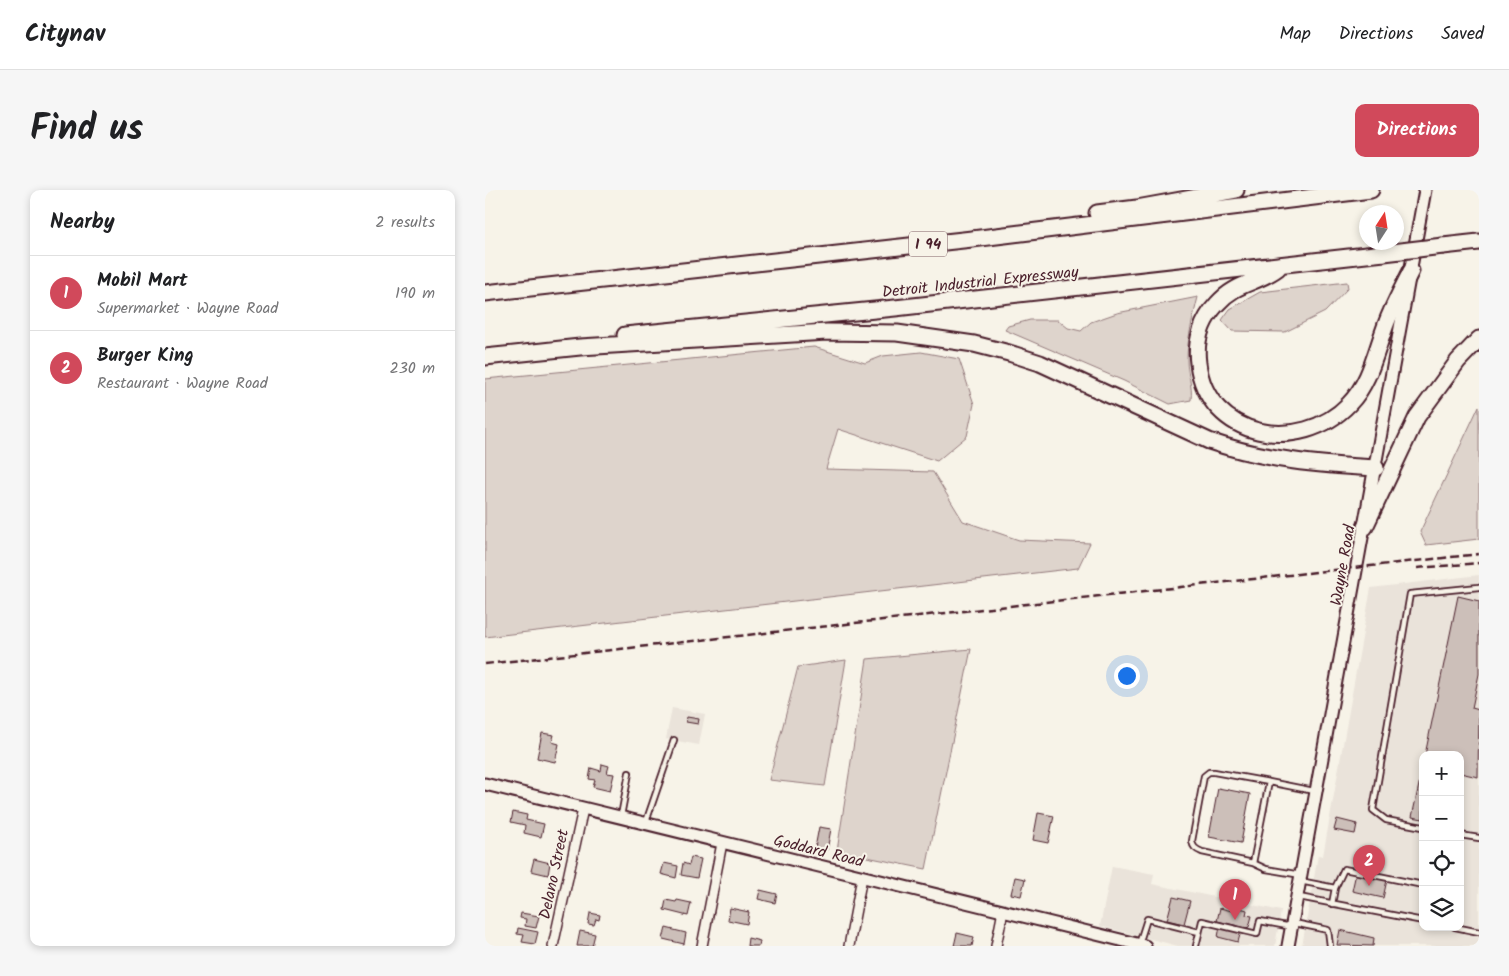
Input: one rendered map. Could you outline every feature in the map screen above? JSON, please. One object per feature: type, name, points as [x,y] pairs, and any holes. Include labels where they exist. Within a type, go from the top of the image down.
[{"type":"highway","points":[[972,239],[1033,222],[1137,208],[1236,190]]},
{"type":"highway","name":"I 94","points":[[485,293],[972,239],[1371,190]]},
{"type":"highway","name":"Detroit Industrial Expressway","points":[[485,349],[895,308],[1479,242]]},
{"type":"highway","points":[[1283,265],[1267,276],[1251,280],[1237,287],[1217,303],[1202,327],[1197,354],[1205,390],[1219,409],[1233,421],[1247,428],[1274,434],[1311,429],[1336,415],[1350,404],[1360,392],[1367,377],[1391,312],[1411,271]]},
{"type":"highway","points":[[485,357],[580,347],[827,332],[897,332],[974,344],[1040,363],[1201,437],[1234,449],[1289,461],[1376,468]]},
{"type":"highway","points":[[1365,527],[1417,417],[1458,361],[1479,339]]},
{"type":"main road","name":"Wayne Road","points":[[1288,946],[1425,190]]},
{"type":"main road","name":"Goddard Road","points":[[485,784],[1142,945]]},
{"type":"street","name":"Delano Street","points":[[553,946],[583,808]]},
{"type":"street","points":[[702,946],[722,843]]},
{"type":"street","points":[[849,946],[862,877]]},
{"type":"street","points":[[997,946],[1003,911]]},
{"type":"lane","points":[[1419,826],[1386,820],[1373,810],[1410,594],[1479,587]]},
{"type":"lane","points":[[645,823],[674,740]]},
{"type":"lane","points":[[1317,792],[1209,772],[1204,776],[1202,782],[1192,840],[1193,846],[1201,852],[1253,863],[1266,869],[1335,888]]},
{"type":"lane","points":[[621,817],[629,773]]},
{"type":"lane","points":[[1253,863],[1269,782]]},
{"type":"lane","points":[[1464,836],[1479,838]]},
{"type":"lane","points":[[1333,904],[1335,888],[1344,869],[1419,884]]},
{"type":"lane","points":[[1297,897],[1419,920]]},
{"type":"lane","points":[[1142,945],[1147,919],[1199,932]]},
{"type":"lane","points":[[1196,946],[1202,921],[1257,934],[1260,921],[1328,930],[1330,946]]},
{"type":"lane","points":[[1464,929],[1479,932]]},
{"type":"shaded area","points":[[1347,282],[1348,288],[1325,312],[1285,332],[1232,331],[1222,320],[1230,309],[1260,292]]},
{"type":"shaded area","points":[[1198,297],[1187,352],[1191,400],[1170,404],[1124,381],[1005,330],[1008,326],[1030,320],[1058,320],[1068,328],[1081,331],[1091,322],[1117,313]]},
{"type":"shaded area","points":[[814,347],[865,363],[883,356],[921,352],[959,359],[974,404],[967,436],[937,461],[838,429],[826,469],[933,472],[963,521],[1019,540],[1090,543],[1078,568],[485,637],[485,379]]},
{"type":"shaded area","points":[[1479,406],[1479,539],[1426,545],[1420,532]]},
{"type":"shaded area","points":[[1479,575],[1479,946],[1302,946],[1318,855],[1323,856],[1371,588]]},
{"type":"shaded area","points":[[971,649],[926,869],[837,851],[867,659]]},
{"type":"shaded area","points":[[846,660],[825,786],[769,780],[798,667]]},
{"type":"shaded area","points":[[672,708],[705,714],[699,745],[666,739]]},
{"type":"shaded area","points":[[1112,866],[1154,874],[1152,884],[1281,911],[1275,946],[1178,946],[1100,926]]},
{"type":"building","points":[[1458,596],[1479,601],[1479,674],[1472,708],[1479,710],[1478,777],[1464,774],[1464,751],[1426,751]]},
{"type":"building","points":[[687,717],[699,719],[698,724],[686,722]]},
{"type":"building","points":[[542,733],[554,735],[552,742],[559,744],[555,762],[537,758]]},
{"type":"building","points":[[602,764],[609,766],[607,773],[614,774],[610,791],[593,787],[595,780],[589,779],[591,768],[601,771]]},
{"type":"building","points":[[1419,785],[1419,818],[1412,817]]},
{"type":"building","points":[[1218,788],[1250,794],[1241,843],[1209,837]]},
{"type":"building","points":[[513,812],[527,815],[526,820],[544,824],[541,837],[524,833],[525,825],[511,822]]},
{"type":"building","points":[[1038,813],[1054,816],[1048,843],[1033,840]]},
{"type":"building","points":[[1337,819],[1357,824],[1355,834],[1334,830]]},
{"type":"building","points":[[819,827],[831,829],[827,850],[815,848]]},
{"type":"building","points":[[691,857],[701,859],[697,878],[681,875],[683,863],[689,865]]},
{"type":"building","points":[[534,859],[550,863],[548,875],[531,871]]},
{"type":"building","points":[[664,863],[678,866],[676,878],[661,874]]},
{"type":"building","points":[[1356,873],[1387,880],[1383,898],[1352,891]]},
{"type":"building","points":[[1015,877],[1025,879],[1021,896],[1011,894]]},
{"type":"building","points":[[760,890],[777,894],[775,903],[758,899]]},
{"type":"building","points":[[1173,897],[1190,901],[1184,924],[1167,920]]},
{"type":"building","points":[[666,900],[691,903],[688,916],[664,910]]},
{"type":"building","points":[[1233,906],[1247,910],[1246,915],[1252,916],[1249,927],[1246,928],[1217,921],[1220,908],[1232,911]]},
{"type":"building","points":[[730,908],[749,912],[747,924],[728,920]]},
{"type":"building","points":[[521,913],[539,916],[536,928],[525,926],[526,919],[520,918]]},
{"type":"building","points":[[590,913],[600,915],[599,920],[596,919],[594,925],[588,924]]},
{"type":"building","points":[[1220,926],[1241,931],[1238,942],[1218,937]]},
{"type":"building","points":[[518,928],[538,932],[535,944],[522,942],[524,935],[517,934]]},
{"type":"building","points":[[666,928],[686,933],[684,944],[663,939]]},
{"type":"building","points":[[1340,930],[1374,938],[1373,946],[1337,945]]},
{"type":"building","points":[[580,931],[595,934],[592,946],[577,946]]},
{"type":"building","points":[[957,933],[974,937],[972,946],[954,946]]},
{"type":"building","points":[[748,938],[760,941],[759,946],[747,946]]},
{"type":"railway","points":[[485,664],[1479,554]]},
{"type":"railway","points":[[1417,568],[1479,563]]},
{"type":"place","name":"Burger King","points":[[1369,886]]},
{"type":"place","name":"Mobil Mart","points":[[1235,920]]}]
